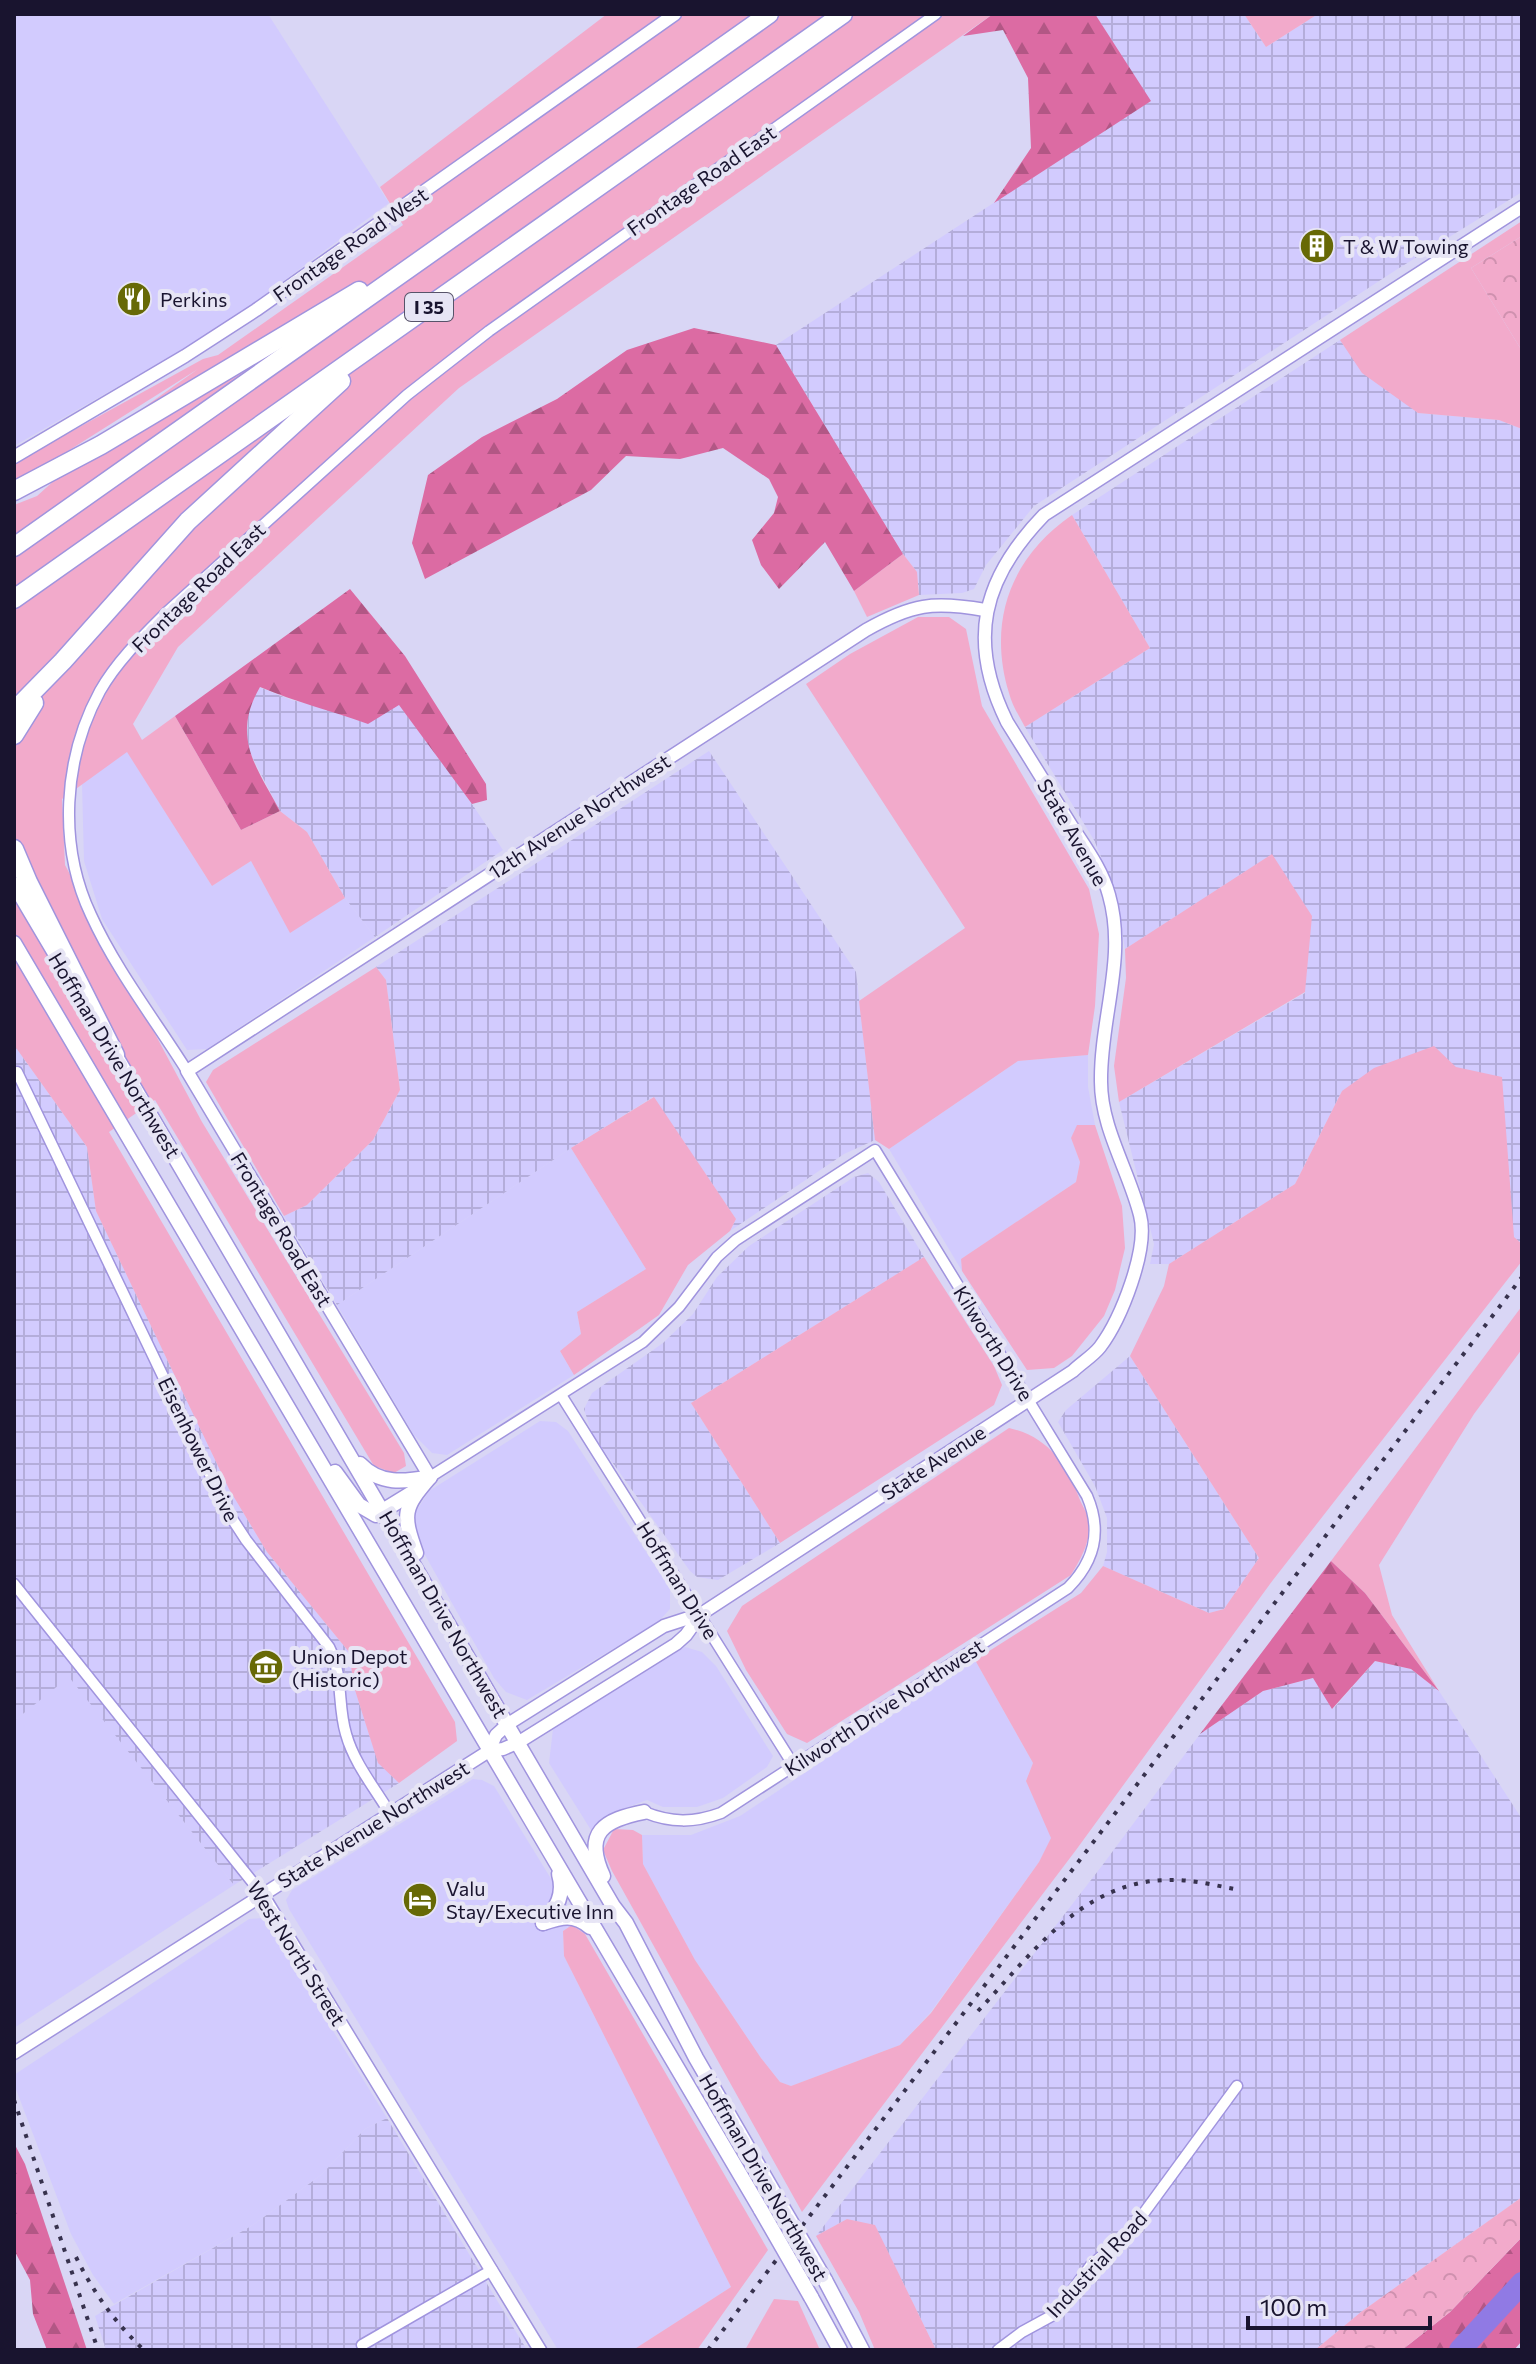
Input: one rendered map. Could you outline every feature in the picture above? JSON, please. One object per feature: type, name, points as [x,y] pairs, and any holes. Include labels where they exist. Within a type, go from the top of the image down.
[{"type":"highway","name":"I 35","points":[[14,547],[769,14]]},
{"type":"highway","name":"I 35","points":[[14,599],[843,14]]},
{"type":"highway","points":[[14,491],[101,445],[452,237]]},
{"type":"highway","points":[[14,711],[63,661],[150,561],[233,478],[315,403],[460,285]]},
{"type":"highway","points":[[14,735],[63,661]]},
{"type":"highway","points":[[14,849],[115,1055]]},
{"type":"main road","name":"Hoffman Drive Northwest","points":[[14,884],[613,1906],[626,1923],[696,2058],[825,2280],[862,2350]]},
{"type":"main road","name":"Hoffman Drive Northwest","points":[[14,943],[761,2210],[840,2350]]},
{"type":"main road","points":[[263,1366],[359,1505],[376,1515],[425,1482]]},
{"type":"main road","points":[[349,1452],[365,1470],[387,1480],[425,1482]]},
{"type":"main road","points":[[425,1482],[411,1498],[407,1508],[407,1524],[429,1588]]},
{"type":"main road","points":[[626,1923],[600,1871],[595,1839],[607,1823],[616,1818],[644,1812]]},
{"type":"main road","points":[[557,1865],[563,1886],[561,1895],[553,1913],[543,1923],[567,1916],[576,1918],[600,1936]]},
{"type":"street","name":"Frontage Road West","points":[[14,457],[217,336],[675,14]]},
{"type":"street","name":"Frontage Road East","points":[[425,1482],[187,1071],[99,932],[74,868],[69,817],[70,778],[78,743],[101,689],[140,639],[407,395],[516,310],[936,14]]},
{"type":"street","name":"State Avenue","points":[[701,1614],[1073,1371],[1099,1348],[1128,1292],[1139,1255],[1141,1220],[1105,1115],[1101,1086],[1101,1047],[1115,973],[1115,928],[1109,895],[1098,868],[995,698],[986,670],[985,610],[1003,568],[1021,539],[1044,515],[1522,207]]},
{"type":"street","name":"12th Avenue Northwest","points":[[187,1071],[866,630],[895,614],[922,605],[954,605],[985,610]]},
{"type":"street","name":"Eisenhower Drive","points":[[17,1072],[229,1514],[329,1647],[336,1662],[345,1730],[353,1754],[389,1812]]},
{"type":"street","name":"Kilworth Drive","points":[[561,1395],[643,1342],[662,1325],[709,1266],[736,1240],[875,1150],[1087,1496],[1096,1523],[1095,1541]]},
{"type":"street","points":[[425,1482],[561,1395]]},
{"type":"street","name":"Hoffman Drive","points":[[561,1395],[794,1766]]},
{"type":"street","name":"Kilworth Drive Northwest","points":[[644,1812],[674,1822],[721,1813],[1068,1588],[1088,1564],[1095,1541]]},
{"type":"street","name":"West North Street","points":[[14,1584],[262,1894],[540,2350]]},
{"type":"street","name":"State Avenue Northwest","points":[[489,1751],[496,1735],[508,1724],[664,1626],[701,1614]]},
{"type":"street","name":"State Avenue Northwest","points":[[14,2053],[389,1812],[489,1751],[519,1742],[676,1644],[701,1614]]},
{"type":"street","name":"Industrial Road","points":[[998,2350],[1022,2332],[1055,2314],[1091,2265],[1127,2236],[1237,2086]]},
{"type":"street","points":[[362,2345],[492,2270]]},
{"type":"shaded area","points":[[14,14],[268,14],[389,203],[220,328],[14,446]]},
{"type":"shaded area","points":[[1095,14],[1244,14],[1266,47],[1318,14],[1522,14],[1522,192],[1396,270],[1034,506],[986,565],[974,589],[962,593],[919,595],[917,572],[776,345],[1150,101]]},
{"type":"shaded area","points":[[1340,340],[1349,352],[1418,413],[1499,420],[1522,429],[1522,1244],[1342,1091],[1295,1184],[1169,1264],[1150,1264],[1154,1244],[1119,1102],[1305,993],[1271,855],[1125,949],[1115,890],[1094,840],[1025,727],[1150,648],[1072,515]]},
{"type":"shaded area","points":[[259,687],[291,700],[319,706],[399,705],[451,773],[503,850],[375,937],[345,898],[307,832],[280,811],[247,747],[248,709]]},
{"type":"shaded area","points":[[127,751],[212,886],[251,861],[290,932],[345,898],[375,937],[207,1049],[187,1050],[102,919],[84,861],[82,784]]},
{"type":"shaded area","points":[[709,751],[856,972],[875,1140],[844,1154],[730,1231],[736,1219],[653,1097],[571,1148],[337,1305],[284,1216],[307,1205],[373,1140],[400,1090],[386,980],[376,967]]},
{"type":"shaded area","points":[[14,1045],[87,1147],[96,1211],[229,1489],[267,1552],[349,1652],[354,1687],[378,1762],[399,1783],[234,1885],[69,1677],[14,1721]]},
{"type":"shaded area","points":[[1088,1055],[1088,1087],[1095,1125],[1078,1126],[1071,1138],[1080,1162],[1076,1182],[961,1259],[962,1271],[889,1149],[1018,1061]]},
{"type":"shaded area","points":[[571,1148],[646,1269],[577,1312],[581,1334],[560,1351],[574,1375],[447,1455],[432,1453],[414,1435],[337,1305]]},
{"type":"shaded area","points":[[868,1173],[879,1182],[924,1257],[691,1403],[780,1543],[718,1580],[697,1577],[592,1434],[584,1409],[592,1393],[663,1343],[693,1314],[717,1277],[749,1246],[854,1177]]},
{"type":"shaded area","points":[[1130,1356],[1259,1558],[1224,1609],[1209,1613],[1103,1566],[1107,1552],[1107,1518],[1095,1486],[1058,1422],[1066,1410]]},
{"type":"shaded area","points":[[540,1421],[556,1422],[568,1431],[670,1589],[670,1609],[658,1622],[527,1700],[506,1692],[494,1678],[420,1546],[412,1518],[429,1491]]},
{"type":"shaded area","points":[[685,1647],[702,1652],[716,1666],[773,1756],[767,1767],[723,1798],[697,1807],[663,1807],[647,1800],[612,1813],[591,1830],[549,1763],[553,1729]]},
{"type":"shaded area","points":[[975,1660],[1033,1763],[1026,1781],[1052,1838],[1039,1862],[930,2013],[900,2045],[791,2086],[780,2082],[695,1960],[643,1864],[642,1835],[691,1835],[740,1816]]},
{"type":"shaded area","points":[[1375,1661],[1411,1669],[1439,1691],[1522,1819],[1522,2197],[1361,2312],[1315,2350],[963,2350],[957,2347],[936,2350],[875,2226],[847,2219],[816,2236],[1200,1734],[1263,1691],[1313,1678],[1333,1709]]},
{"type":"shaded area","points":[[69,1676],[234,1885],[14,2028],[14,1721]]},
{"type":"shaded area","points":[[473,1779],[494,1786],[585,1934],[572,1925],[563,1931],[564,1956],[731,2287],[633,2350],[558,2350],[286,1900],[292,1890]]},
{"type":"shaded area","points":[[263,1918],[387,2118],[365,2129],[321,2175],[253,2225],[114,2304],[93,2275],[71,2234],[14,2084],[14,2075],[249,1919]]},
{"type":"shaded area","points":[[387,2118],[527,2350],[106,2350],[95,2316],[253,2225],[321,2175],[365,2129]]},
{"type":"green space","points":[[607,14],[993,14],[459,388],[178,647],[133,724],[142,740],[175,716],[241,830],[280,811],[307,832],[345,898],[290,933],[251,861],[212,886],[127,752],[62,799],[65,865],[202,1122],[404,1453],[406,1466],[394,1473],[374,1466],[155,1100],[109,1132],[455,1722],[457,1741],[399,1783],[378,1763],[354,1687],[349,1652],[267,1552],[229,1489],[96,1211],[87,1147],[14,1045],[14,505],[37,496],[105,435],[198,369],[14,485],[14,463],[203,359],[218,355],[403,225],[380,187]]},
{"type":"green space","points":[[993,14],[1095,14],[1151,101],[994,203],[1031,148],[1028,78],[1003,30],[963,36]]},
{"type":"green space","points":[[1244,14],[1318,14],[1266,47]]},
{"type":"green space","points":[[1522,221],[1522,236],[1471,268],[1522,351],[1522,429],[1499,420],[1418,413],[1362,373],[1340,340]]},
{"type":"green space","points":[[1522,236],[1522,351],[1471,268]]},
{"type":"green space","points":[[694,328],[776,345],[903,554],[854,591],[825,542],[779,589],[761,565],[752,540],[774,513],[778,497],[769,479],[723,448],[680,459],[626,456],[591,490],[425,579],[412,543],[428,475],[482,437],[557,399],[627,350]]},
{"type":"green space","points":[[1072,515],[1150,648],[1025,727],[1010,697],[1003,666],[1003,616],[1019,571],[1033,550]]},
{"type":"green space","points":[[903,554],[917,572],[919,595],[867,617],[854,591]]},
{"type":"green space","points":[[350,589],[405,656],[486,784],[487,800],[472,804],[399,705],[368,724],[260,687],[252,705],[247,736],[255,765],[280,811],[241,830],[175,716]]},
{"type":"green space","points":[[918,617],[949,617],[966,629],[982,706],[1089,889],[1099,934],[1095,1006],[1088,1055],[1018,1061],[889,1149],[875,1140],[859,1001],[965,928],[806,684],[850,654]]},
{"type":"green space","points":[[1272,854],[1312,916],[1305,992],[1119,1102],[1114,1066],[1126,978],[1125,949]]},
{"type":"green space","points":[[376,967],[386,980],[400,1090],[373,1140],[307,1205],[284,1216],[206,1082],[213,1070]]},
{"type":"green space","points":[[1434,1046],[1456,1067],[1502,1077],[1514,1237],[1522,1244],[1522,1261],[1273,1580],[1076,1850],[802,2212],[612,1871],[603,1850],[614,1829],[633,1830],[642,1835],[643,1864],[695,1960],[780,2082],[791,2086],[900,2045],[931,2013],[1039,1862],[1051,1838],[1026,1781],[1033,1763],[975,1660],[1081,1593],[1103,1566],[1209,1613],[1224,1609],[1259,1558],[1130,1356],[1164,1286],[1169,1264],[1295,1184],[1342,1091],[1374,1068]]},
{"type":"green space","points":[[654,1097],[736,1219],[730,1231],[688,1265],[659,1315],[574,1375],[560,1351],[581,1334],[577,1312],[646,1269],[571,1148]]},
{"type":"green space","points":[[1077,1125],[1095,1125],[1122,1206],[1125,1248],[1115,1290],[1104,1316],[1072,1356],[1054,1368],[1027,1370],[962,1271],[961,1259],[1076,1182],[1080,1162],[1071,1138]]},
{"type":"green space","points":[[924,1257],[994,1366],[1002,1385],[994,1405],[780,1543],[691,1403]]},
{"type":"green space","points":[[1522,1306],[1522,1349],[1474,1414],[1379,1565],[1392,1615],[1439,1691],[1365,1593],[1331,1561]]},
{"type":"green space","points":[[1009,1428],[1035,1438],[1054,1454],[1062,1463],[1087,1514],[1087,1544],[1071,1575],[807,1743],[787,1734],[746,1670],[727,1631],[742,1606]]},
{"type":"green space","points":[[1331,1561],[1365,1593],[1439,1691],[1411,1669],[1375,1661],[1332,1709],[1313,1678],[1263,1691],[1200,1734]]},
{"type":"green space","points":[[572,1925],[585,1934],[768,2250],[697,2350],[633,2350],[731,2287],[564,1956],[563,1931]]},
{"type":"green space","points":[[14,2143],[25,2164],[87,2350],[47,2350],[33,2314],[30,2280],[14,2250]]},
{"type":"green space","points":[[1522,2197],[1522,2237],[1450,2312],[1402,2350],[1315,2350],[1361,2312]]},
{"type":"green space","points":[[847,2219],[875,2225],[936,2350],[875,2350],[859,2312],[816,2236]]},
{"type":"green space","points":[[1522,2237],[1522,2341],[1514,2350],[1402,2350],[1450,2312]]},
{"type":"green space","points":[[774,2299],[798,2301],[820,2350],[745,2350]]},
{"type":"waterway","points":[[1460,2350],[1522,2283]]},
{"type":"railway","points":[[708,2350],[1522,1277]]},
{"type":"railway","points":[[978,2011],[1061,1924],[1110,1893],[1137,1884],[1168,1880],[1240,1890]]},
{"type":"railway","points":[[14,2100],[98,2350]]},
{"type":"railway","points":[[76,2257],[106,2307],[144,2350]]},
{"type":"place","name":"T & W Towing","points":[[1317,246]]},
{"type":"place","name":"Perkins","points":[[134,299]]},
{"type":"place","name":"Union Depot (Historic)","points":[[266,1667]]},
{"type":"place","name":"Valu Stay/Executive Inn","points":[[420,1900]]}]
